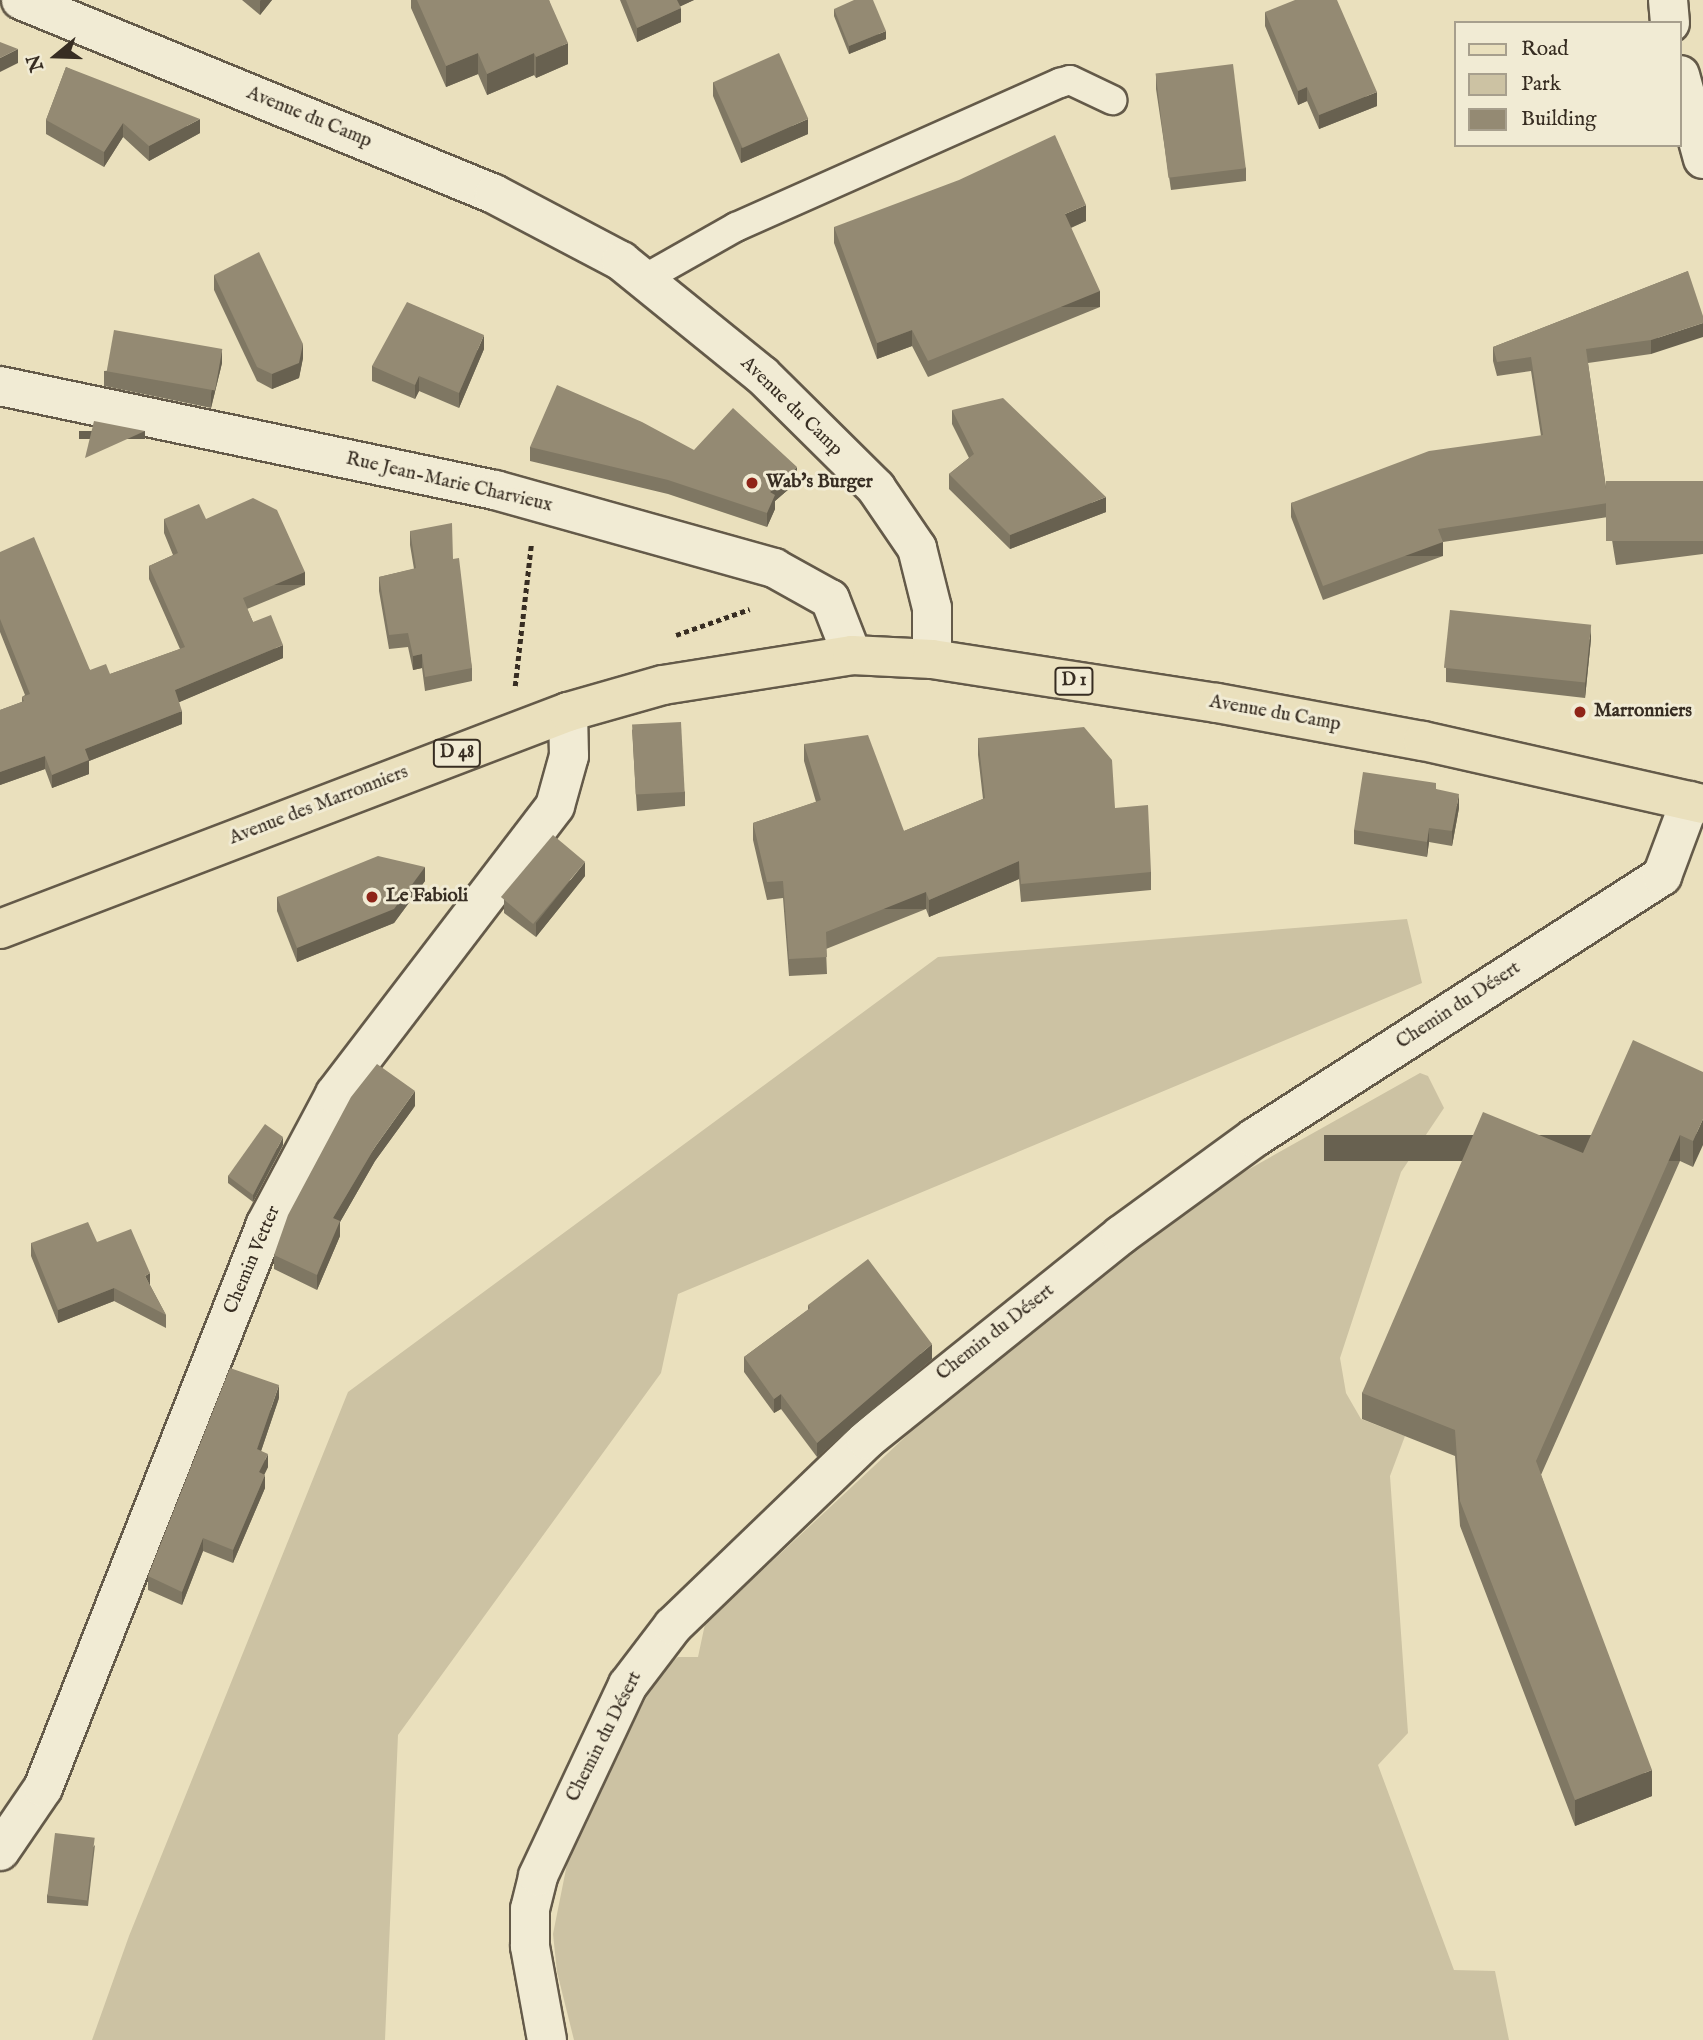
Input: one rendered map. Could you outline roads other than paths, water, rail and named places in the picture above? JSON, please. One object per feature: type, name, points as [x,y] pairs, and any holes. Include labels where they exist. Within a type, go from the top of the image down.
[{"type":"main road","name":"Avenue des Marronniers","points":[[0,929],[568,712],[663,685],[852,655],[932,659]]},
{"type":"main road","name":"Avenue du Camp","points":[[932,659],[1410,738],[1696,802]]},
{"type":"street","name":"Avenue du Camp","points":[[21,0],[494,194],[621,261],[762,376],[876,488],[917,548],[932,608],[932,659]]},
{"type":"street","points":[[1668,0],[1670,21]]},
{"type":"street","points":[[1682,82],[1703,159]]},
{"type":"street","name":"Rue Jean-Marie Charvieux","points":[[0,386],[495,490],[774,568],[830,599],[852,655]]},
{"type":"street","name":"Chemin Vetter","points":[[0,1851],[43,1788],[266,1224],[335,1094],[555,806],[569,756],[568,712]]},
{"type":"street","name":"Chemin du Désert","points":[[547,2040],[530,1946],[530,1909],[538,1876],[628,1685],[673,1626],[894,1415],[1121,1235],[1254,1138],[1662,876],[1696,802]]},
{"type":"lane","points":[[644,279],[736,227],[1060,83],[1070,80],[1112,100]]},
{"type":"place","name":"Wab's Burger","points":[[752,483]]},
{"type":"place","name":"Marronniers","points":[[1580,712]]},
{"type":"place","name":"Le Fabioli","points":[[372,897]]}]
